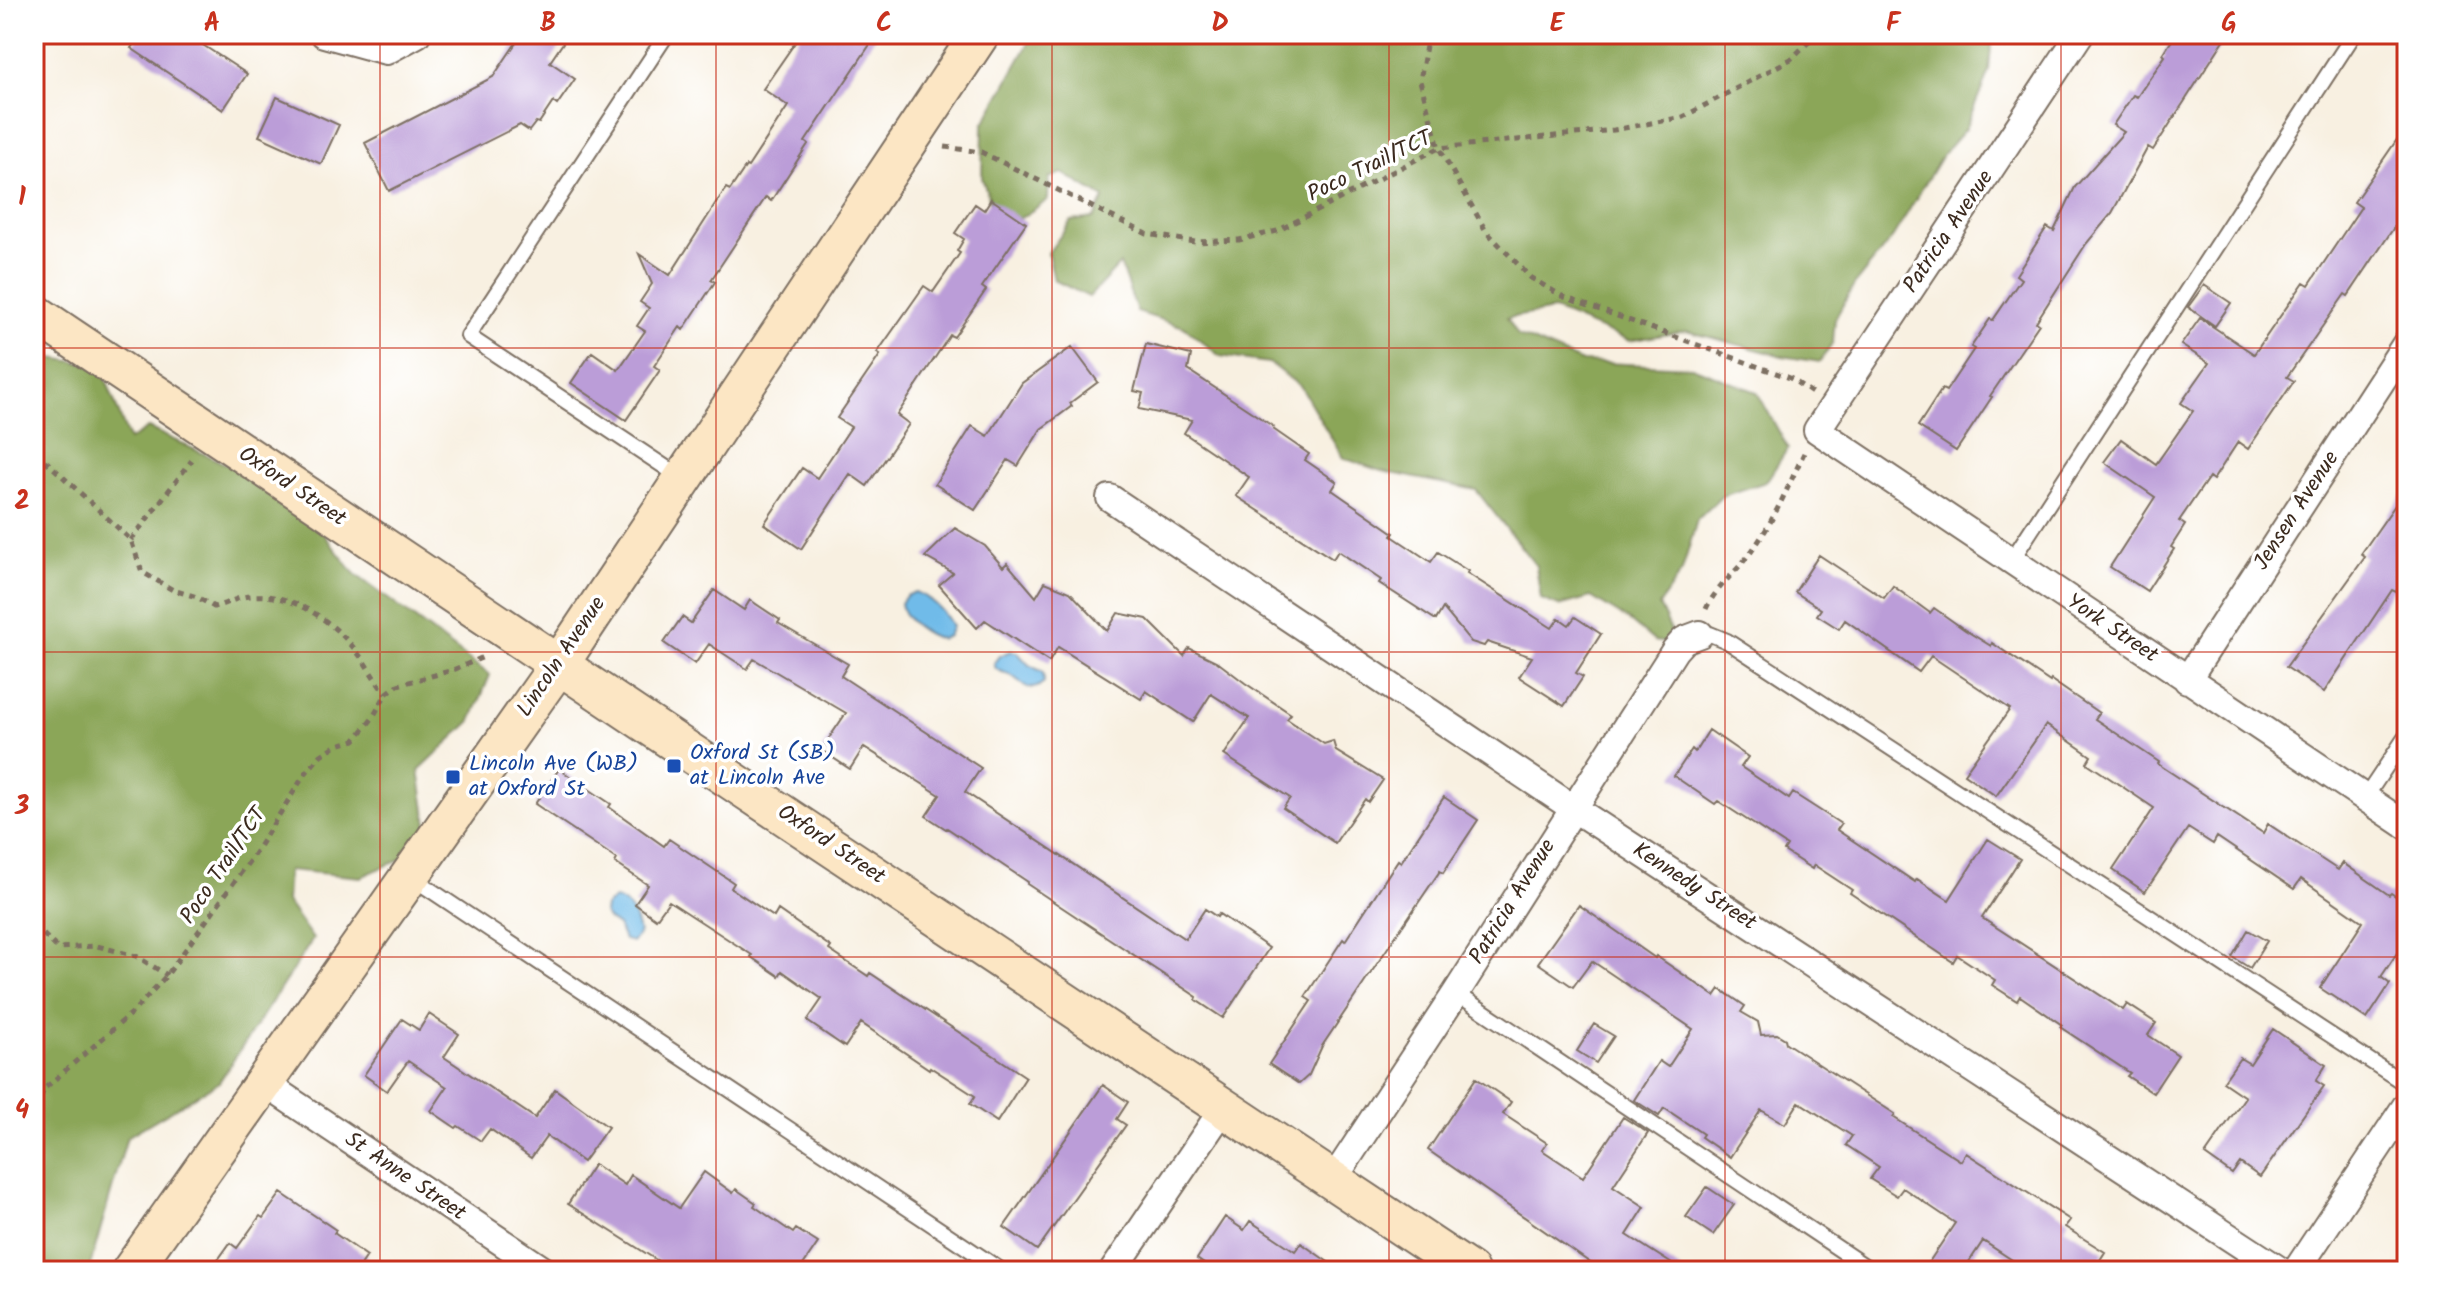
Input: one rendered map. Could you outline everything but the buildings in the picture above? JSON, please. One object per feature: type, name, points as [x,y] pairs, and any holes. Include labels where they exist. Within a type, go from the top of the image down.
[{"type":"main road","name":"Lincoln Avenue","points":[[131,1271],[558,666],[980,34]]},
{"type":"main road","name":"Oxford Street","points":[[34,313],[558,666],[1225,1106],[1469,1271]]},
{"type":"street","points":[[324,34],[386,51],[417,34]]},
{"type":"street","name":"Patricia Avenue","points":[[1817,430],[2080,34]]},
{"type":"street","name":"Jensen Avenue","points":[[2187,680],[2407,342]]},
{"type":"street","name":"York Street","points":[[1817,430],[2407,826]]},
{"type":"street","name":"Kennedy Street","points":[[1110,498],[1573,808],[2281,1271]]},
{"type":"street","name":"Patricia Avenue","points":[[1333,1180],[1675,650],[1684,640],[1700,634]]},
{"type":"street","name":"St Anne Street","points":[[264,1083],[545,1271]]},
{"type":"street","points":[[2296,1271],[2407,1104]]},
{"type":"street","points":[[1113,1271],[1225,1106]]},
{"type":"lane","points":[[667,34],[468,336],[683,479]]},
{"type":"lane","points":[[2011,561],[2354,34]]},
{"type":"lane","points":[[1700,634],[1710,634],[1727,641],[2407,1085]]},
{"type":"lane","points":[[2365,798],[2407,735]]},
{"type":"lane","points":[[411,877],[1002,1271]]},
{"type":"lane","points":[[1456,993],[1872,1271]]},
{"type":"path","points":[[1428,34],[1420,81],[1439,148],[1486,231],[1531,278],[1564,297],[1790,378],[1833,406]]},
{"type":"path","name":"Poco Trail/TCT","points":[[936,146],[981,152],[1147,234],[1195,242],[1239,240],[1277,231],[1439,148],[1614,130],[1683,117],[1791,59],[1817,34]]},
{"type":"path","points":[[1700,634],[1707,605],[1747,557],[1773,518],[1817,430]]},
{"type":"path","points":[[131,540],[212,433]]},
{"type":"path","points":[[34,455],[48,463],[131,540],[142,572],[173,590],[197,597],[214,607],[248,596],[269,596],[291,601],[335,627],[359,654],[386,694],[398,685],[453,670],[489,654]]},
{"type":"path","name":"Poco Trail/TCT","points":[[34,1169],[38,1108],[45,1088],[133,1012],[167,975],[253,856],[305,774],[321,755],[335,746],[355,740],[386,694]]},
{"type":"path","points":[[34,928],[57,948],[97,946],[136,956],[167,975]]},
{"type":"green space","points":[[1034,34],[1992,34],[1989,71],[1965,129],[1942,155],[1893,237],[1854,285],[1835,319],[1833,342],[1820,362],[1782,356],[1686,331],[1629,341],[1554,310],[1507,318],[1518,335],[1582,362],[1692,367],[1757,392],[1788,448],[1766,482],[1722,496],[1697,520],[1682,571],[1659,605],[1672,633],[1667,643],[1654,641],[1631,622],[1591,597],[1559,606],[1541,599],[1536,566],[1476,490],[1381,471],[1343,458],[1301,387],[1269,363],[1220,356],[1184,327],[1137,312],[1120,264],[1089,297],[1054,280],[1048,253],[1071,221],[1094,218],[1104,198],[1062,173],[1049,178],[1048,200],[1016,221],[994,212],[982,178],[983,125]]},
{"type":"green space","points":[[34,355],[95,365],[104,374],[129,440],[148,428],[258,479],[302,507],[355,574],[490,675],[471,721],[419,770],[428,830],[408,856],[361,877],[288,870],[286,901],[313,939],[219,1082],[127,1137],[86,1271],[34,1271]]},
{"type":"water","points":[[915,592],[931,601],[946,616],[952,626],[948,636],[941,639],[929,634],[906,615],[901,603],[906,596]]},
{"type":"water","points":[[1010,651],[1017,652],[1029,665],[1043,672],[1044,682],[1035,688],[1028,688],[1013,676],[996,669],[994,663],[999,656]]},
{"type":"water","points":[[615,899],[625,904],[634,917],[639,933],[633,942],[624,940],[618,926],[604,913],[605,906]]},
{"type":"place","name":"Oxford St (SB) at Lincoln Ave","points":[[674,766]]},
{"type":"place","name":"Lincoln Ave (WB) at Oxford St","points":[[453,777]]}]
